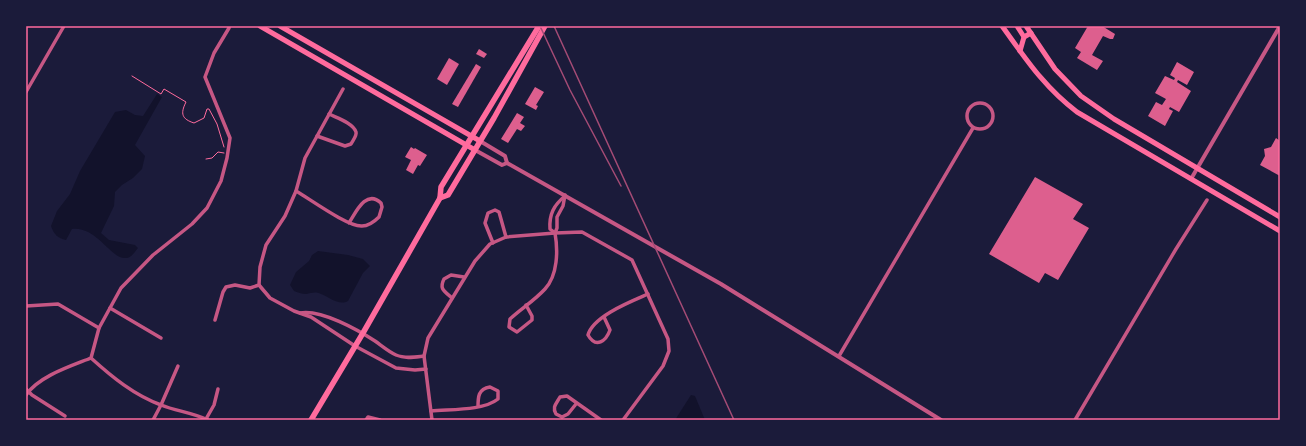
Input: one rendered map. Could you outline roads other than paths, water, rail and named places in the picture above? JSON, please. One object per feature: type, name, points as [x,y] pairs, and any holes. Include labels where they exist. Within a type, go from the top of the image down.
[{"type":"main road","points":[[260,26],[475,150]]},
{"type":"main road","points":[[280,26],[480,141]]},
{"type":"main road","points":[[311,420],[363,333],[440,198],[441,187],[539,26]]},
{"type":"main road","points":[[440,198],[448,195],[545,26]]},
{"type":"main road","points":[[1002,26],[1041,80],[1052,92],[1077,112],[1280,232]]},
{"type":"main road","points":[[1017,26],[1024,37]]},
{"type":"main road","points":[[1026,26],[1055,69],[1080,96],[1114,119],[1280,217]]},
{"type":"main road","points":[[1020,51],[1024,37],[1031,33]]},
{"type":"street","points":[[26,92],[64,26]]},
{"type":"street","points":[[91,358],[99,328],[121,288],[153,254],[192,224],[207,208],[221,182],[230,138],[205,77],[214,53],[229,27],[234,26]]},
{"type":"street","points":[[1192,179],[1280,26]]},
{"type":"street","points":[[343,89],[305,158],[296,191],[285,216],[266,245],[260,267],[259,286],[270,298],[311,317],[355,346],[396,368],[415,370],[426,369]]},
{"type":"street","points":[[982,103],[986,104],[993,114],[991,122],[986,128],[974,128],[967,119],[968,111],[973,105],[982,103]]},
{"type":"street","points":[[317,136],[345,146],[351,144],[356,137],[356,132],[352,126],[329,114]]},
{"type":"street","points":[[839,356],[974,128]]},
{"type":"street","points":[[480,141],[505,156],[507,163],[721,284],[941,420]]},
{"type":"street","points":[[475,150],[502,165],[507,163]]},
{"type":"street","points":[[296,191],[349,222],[361,226],[366,226],[379,217],[382,208],[380,203],[372,199],[367,199],[363,202],[349,222]]},
{"type":"street","points":[[526,305],[532,316],[532,320],[517,332],[509,327],[510,319],[526,305],[546,288],[552,277],[557,246],[555,233],[557,228],[557,217],[563,206],[565,195]]},
{"type":"street","points":[[555,233],[550,229],[551,214],[557,203],[565,195]]},
{"type":"street","points":[[1075,420],[1176,249],[1207,200]]},
{"type":"street","points":[[493,243],[485,223],[488,213],[494,210],[499,212],[506,237]]},
{"type":"street","points":[[432,420],[424,356],[428,338],[475,261],[490,244],[506,237],[582,232],[632,260],[668,339],[669,351],[663,366],[623,420]]},
{"type":"street","points":[[452,298],[442,290],[441,284],[444,279],[451,275],[464,277]]},
{"type":"street","points":[[216,320],[223,292],[226,287],[235,285],[250,288],[259,286]]},
{"type":"street","points":[[604,317],[610,330],[608,336],[601,342],[596,343],[591,340],[588,335],[590,329],[604,317],[619,307],[648,294]]},
{"type":"street","points":[[26,306],[58,304],[99,328]]},
{"type":"street","points":[[110,308],[160,338]]},
{"type":"street","points":[[300,313],[307,312],[327,317],[363,333],[396,355],[408,357],[424,356]]},
{"type":"street","points":[[323,324],[327,317]]},
{"type":"street","points":[[65,416],[27,392],[57,371],[91,358]]},
{"type":"street","points":[[91,358],[126,387],[144,398],[197,418],[207,419],[214,404],[218,389]]},
{"type":"street","points":[[153,420],[178,366]]},
{"type":"street","points":[[431,411],[478,407],[491,404],[496,400],[498,391],[490,387],[482,390],[478,396],[478,407]]},
{"type":"street","points":[[576,404],[568,414],[562,417],[556,414],[554,410],[554,406],[560,397],[567,396],[600,420]]},
{"type":"street","points":[[366,420],[368,417],[380,420]]},
{"type":"railway","points":[[540,26],[570,90],[621,186]]},
{"type":"railway","points":[[554,26],[734,420]]}]
